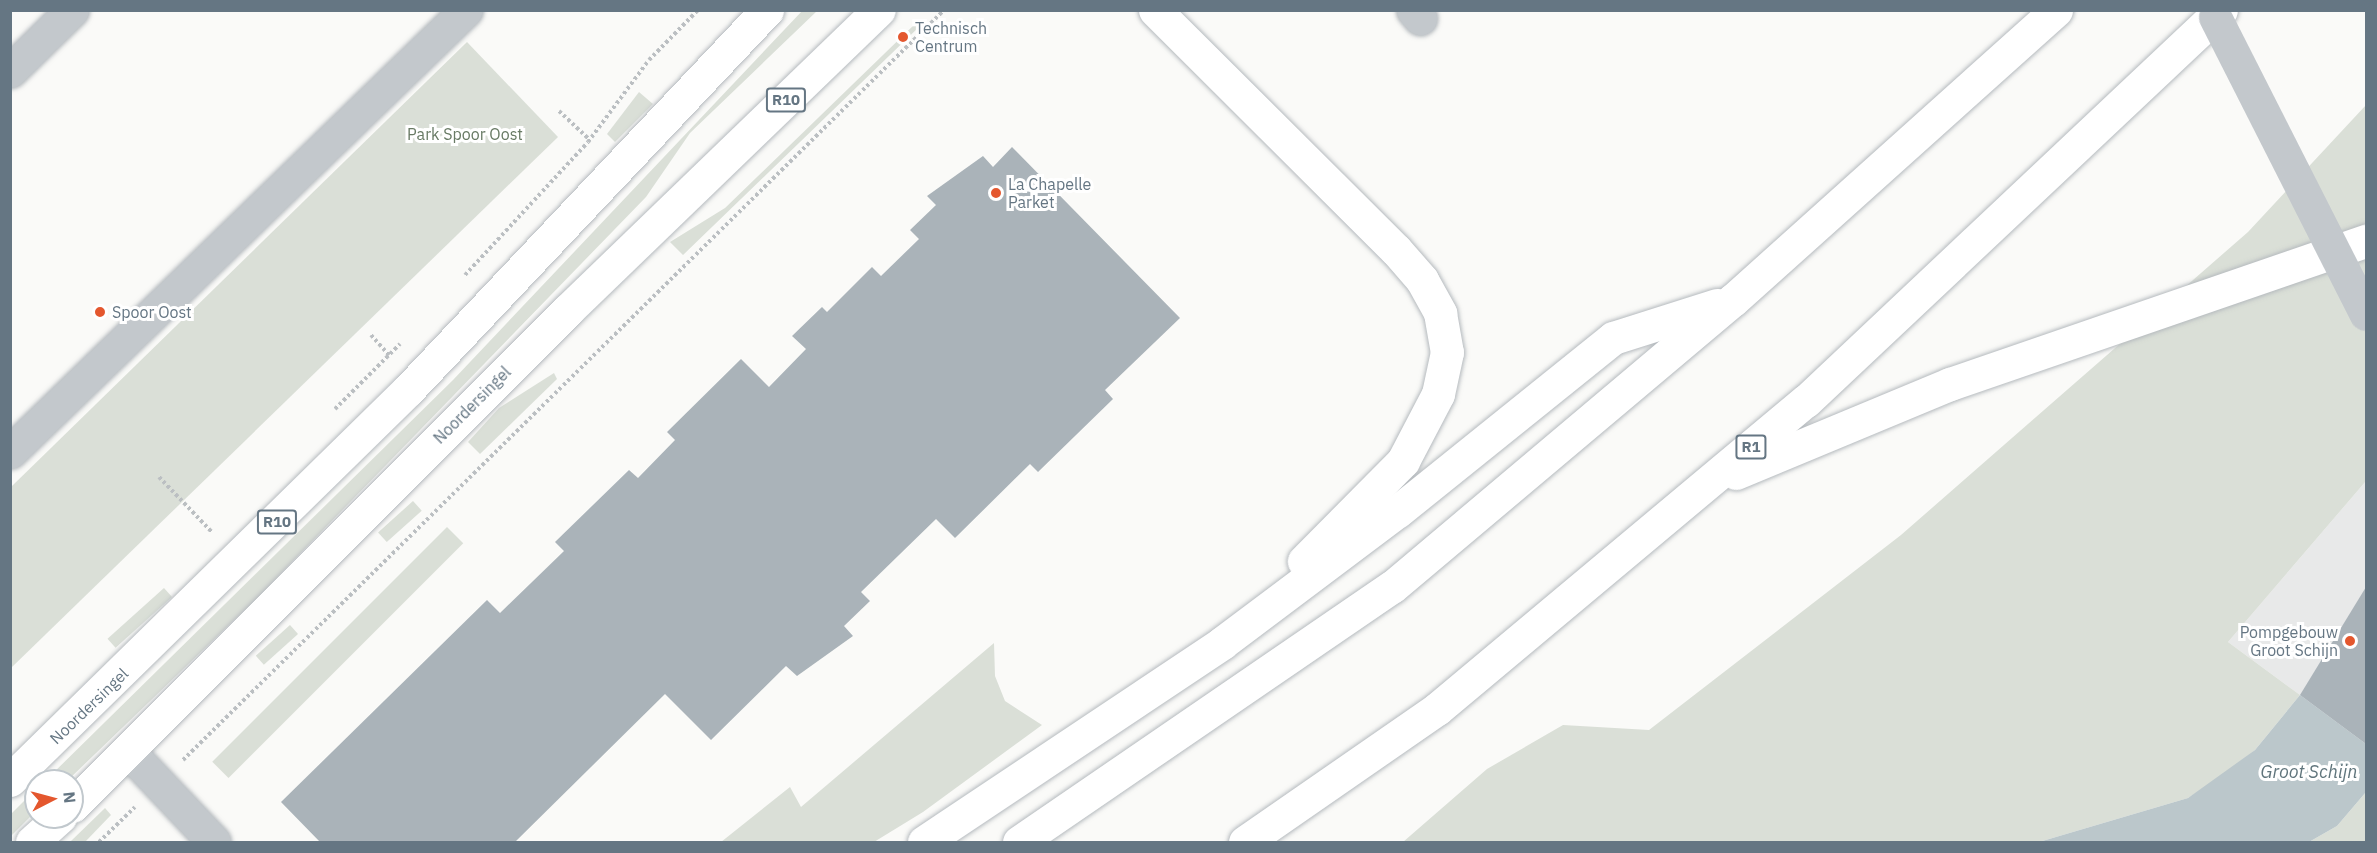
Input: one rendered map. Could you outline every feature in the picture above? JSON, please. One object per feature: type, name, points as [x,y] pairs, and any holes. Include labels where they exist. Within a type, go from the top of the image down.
[{"type":"main road","name":"Noordersingel","points":[[10,780],[408,390],[767,10]]},
{"type":"main road","name":"Noordersingel","points":[[84,794],[560,318],[879,10]]},
{"type":"main road","points":[[1155,10],[1422,280],[1440,313],[1447,352],[1438,394],[1403,461],[1222,643]]},
{"type":"main road","points":[[1018,843],[1392,587],[1733,300],[2056,10]]},
{"type":"main road","name":"R1","points":[[1245,843],[1437,709],[1806,401],[2218,14]]},
{"type":"main road","name":"R1","points":[[1704,486],[1950,384],[2367,241]]},
{"type":"main road","points":[[924,843],[1222,643],[1398,511],[1613,338],[1733,300]]},
{"type":"main road","points":[[32,843],[47,829]]},
{"type":"lane","points":[[10,71],[72,10]]},
{"type":"lane","points":[[10,452],[466,10]]},
{"type":"lane","points":[[2218,14],[2367,314]]},
{"type":"lane","points":[[128,751],[214,843]]},
{"type":"path","points":[[461,279],[590,140],[649,60],[698,10]]},
{"type":"path","points":[[99,843],[944,10]]},
{"type":"path","points":[[559,111],[590,140]]},
{"type":"path","points":[[371,335],[389,355]]},
{"type":"path","points":[[332,412],[405,339]]},
{"type":"path","points":[[159,477],[212,532]]},
{"type":"path","points":[[204,540],[218,527]]},
{"type":"shaded area","points":[[2366,481],[2366,744],[2228,642]]},
{"type":"green space","points":[[803,10],[817,11],[690,133],[646,197],[259,596],[79,769],[57,769],[453,380]]},
{"type":"green space","points":[[916,23],[919,27],[683,255],[670,242],[725,208]]},
{"type":"green space","name":"Park Spoor Oost","points":[[467,42],[558,137],[11,668],[11,487]]},
{"type":"green space","points":[[639,92],[653,104],[615,142],[607,134]]},
{"type":"green space","points":[[2366,105],[2366,481],[2228,642],[2300,695],[2255,750],[2224,775],[2188,798],[2039,842],[1403,842],[1487,769],[1563,725],[1649,730],[1901,535],[2248,232]]},
{"type":"green space","points":[[554,373],[557,379],[480,454],[468,442],[499,408]]},
{"type":"green space","points":[[413,501],[422,511],[387,542],[378,532]]},
{"type":"green space","points":[[447,527],[463,543],[229,778],[212,762]]},
{"type":"green space","points":[[164,588],[172,597],[116,648],[108,639]]},
{"type":"green space","points":[[290,625],[298,634],[264,665],[256,656]]},
{"type":"green space","points":[[994,643],[995,676],[1005,701],[1042,725],[923,812],[874,842],[721,842],[790,787],[801,807]]},
{"type":"green space","points":[[2366,792],[2366,842],[2309,842],[2337,826]]},
{"type":"green space","points":[[24,801],[24,823],[11,836],[11,814]]},
{"type":"green space","points":[[105,808],[111,815],[85,842],[70,842]]},
{"type":"water","name":"Groot Schijn","points":[[2300,695],[2366,744],[2366,792],[2337,826],[2309,842],[2039,842],[2188,798],[2255,750]]},
{"type":"building","points":[[1012,147],[1180,318],[1105,390],[1113,399],[1038,472],[1030,464],[955,538],[936,519],[861,592],[870,601],[844,626],[853,636],[797,676],[786,666],[711,740],[665,694],[515,842],[320,842],[281,802],[487,600],[500,613],[564,551],[555,542],[629,470],[638,478],[675,440],[667,432],[741,359],[769,387],[806,349],[792,336],[822,307],[827,312],[872,267],[881,276],[919,239],[910,230],[936,205],[927,196],[983,156],[993,167]]},
{"type":"building","name":"Pompgebouw Groot Schijn","points":[[2366,587],[2366,744],[2300,695]]},
{"type":"place","name":"Technisch Centrum","points":[[903,37]]},
{"type":"place","name":"La Chapelle Parket","points":[[996,193]]},
{"type":"place","name":"Spoor Oost","points":[[100,312]]},
{"type":"place","name":"Pompgebouw Groot Schijn","points":[[2350,641]]}]
